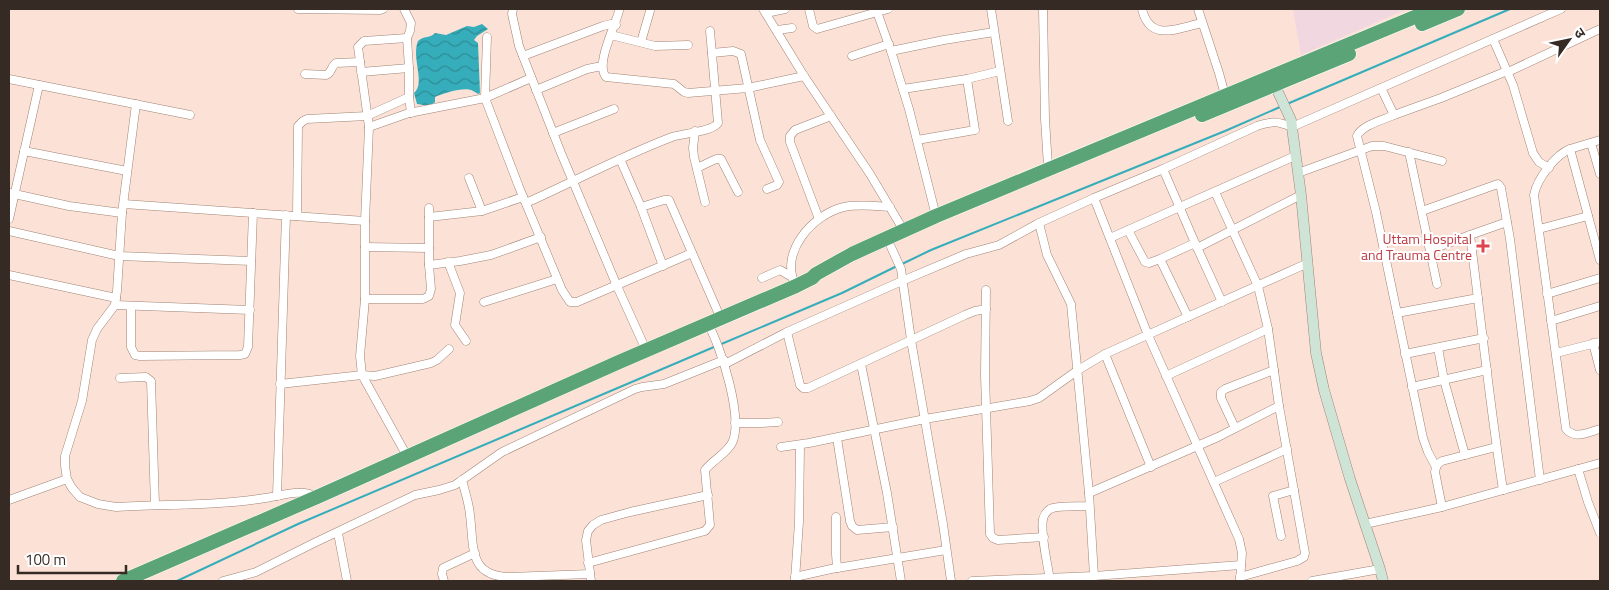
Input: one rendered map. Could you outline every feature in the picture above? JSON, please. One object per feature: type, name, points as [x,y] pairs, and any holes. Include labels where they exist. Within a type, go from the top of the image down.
[{"type":"highway","points":[[123,581],[317,497],[646,350],[715,326],[794,281],[819,278],[893,250],[1052,176],[1434,9]]},
{"type":"highway","points":[[812,278],[852,254],[936,216],[1225,95],[1273,80],[1458,9]]},
{"type":"street","points":[[298,9],[383,9]]},
{"type":"street","points":[[404,9],[411,23],[407,38],[411,113]]},
{"type":"street","points":[[513,9],[513,21],[531,78],[572,182],[646,350]]},
{"type":"street","points":[[786,9],[764,11],[804,76],[870,174],[904,231]]},
{"type":"street","points":[[808,9],[813,26],[817,28],[876,10],[888,9]]},
{"type":"street","points":[[991,9],[1008,120]]},
{"type":"street","points":[[1043,9],[1045,119],[1048,166],[1050,169]]},
{"type":"street","points":[[1142,9],[1146,20],[1158,31],[1166,31],[1202,22]]},
{"type":"street","points":[[1198,9],[1225,95]]},
{"type":"street","points":[[223,581],[240,579],[256,572],[415,495],[448,488],[502,452],[635,389],[664,384],[966,254],[999,245],[1039,223],[1257,126],[1269,122],[1292,124],[1381,88],[1561,9]]},
{"type":"street","points":[[876,10],[903,89],[936,216]]},
{"type":"street","points":[[620,11],[604,54],[602,72],[606,77],[674,84],[688,93],[748,88],[804,76]]},
{"type":"street","points":[[641,42],[650,11]]},
{"type":"street","points":[[523,56],[602,26],[616,25]]},
{"type":"street","points":[[777,30],[792,28]]},
{"type":"street","points":[[1442,507],[1435,472],[1436,467],[1423,438],[1376,212],[1357,136],[1359,132],[1394,115],[1507,71],[1600,29]]},
{"type":"street","points":[[429,217],[482,210],[524,200],[572,182],[620,158],[673,136],[708,130],[716,126],[718,123],[710,31]]},
{"type":"street","points":[[852,56],[890,48],[994,32]]},
{"type":"street","points":[[611,35],[656,46],[688,45]]},
{"type":"street","points":[[487,37],[485,98],[524,200],[557,279],[570,302],[577,302],[617,286],[692,253]]},
{"type":"street","points":[[407,38],[361,42],[358,47],[369,127],[365,221],[365,299],[360,356],[362,375],[407,456]]},
{"type":"street","points":[[1493,38],[1513,85],[1533,153],[1539,162],[1549,168]]},
{"type":"street","points":[[712,53],[733,51],[741,54],[760,140],[778,178],[777,185],[767,190]]},
{"type":"street","points":[[305,74],[326,76],[336,63],[360,62]]},
{"type":"street","points":[[536,90],[587,69],[602,66]]},
{"type":"street","points":[[361,72],[409,68]]},
{"type":"street","points":[[903,89],[967,79],[1000,71]]},
{"type":"street","points":[[9,78],[190,115]]},
{"type":"street","points":[[369,127],[388,119],[411,113],[485,98],[531,78]]},
{"type":"street","points":[[917,140],[975,130],[967,79]]},
{"type":"street","points":[[1273,80],[1292,124],[1301,195],[1316,353],[1324,390],[1383,581]]},
{"type":"street","points":[[9,220],[11,193],[24,152],[39,85]]},
{"type":"street","points":[[1381,88],[1394,115]]},
{"type":"street","points":[[297,216],[298,126],[300,123],[307,119],[366,116],[409,97]]},
{"type":"street","points":[[136,104],[122,213],[115,301],[92,340],[82,401],[65,456],[67,479],[80,497],[116,508],[250,501],[294,493],[311,494],[317,497]]},
{"type":"street","points":[[553,134],[614,109]]},
{"type":"street","points":[[819,219],[790,142],[790,136],[795,130],[831,116]]},
{"type":"street","points":[[695,132],[693,148],[705,202]]},
{"type":"street","points":[[1600,140],[1570,149],[1554,159],[1536,186],[1534,195],[1566,429],[1570,434],[1576,436],[1600,429]]},
{"type":"street","points":[[1591,142],[1600,174]]},
{"type":"street","points":[[1298,173],[1372,146],[1384,146],[1442,161]]},
{"type":"street","points":[[1570,149],[1600,260]]},
{"type":"street","points":[[24,152],[127,171]]},
{"type":"street","points":[[1409,152],[1437,284]]},
{"type":"street","points":[[1110,238],[1295,156]]},
{"type":"street","points":[[620,158],[663,266]]},
{"type":"street","points":[[696,168],[716,159],[722,159],[738,192]]},
{"type":"street","points":[[1163,169],[1222,302]]},
{"type":"street","points":[[469,178],[482,210]]},
{"type":"street","points":[[1422,211],[1498,184],[1502,188],[1540,480]]},
{"type":"street","points":[[1094,198],[1148,335],[1239,539],[1242,553],[1240,579],[1297,561],[1304,557],[1305,553],[1279,406],[1268,329],[1258,286],[1215,192]]},
{"type":"street","points":[[11,193],[69,206],[122,213]]},
{"type":"street","points":[[1128,230],[1145,262],[1150,263],[1196,246],[1301,195]]},
{"type":"street","points":[[588,563],[705,531],[710,525],[706,470],[729,448],[733,441],[735,423],[723,359],[715,326],[692,253],[668,200],[641,207]]},
{"type":"street","points":[[124,204],[365,221]]},
{"type":"street","points":[[794,281],[793,255],[796,246],[804,233],[819,219],[846,207],[890,207]]},
{"type":"street","points":[[365,299],[423,299],[429,296],[431,289],[429,208]]},
{"type":"street","points":[[131,306],[131,347],[135,354],[140,356],[245,354],[248,347],[253,213]]},
{"type":"street","points":[[276,496],[286,215]]},
{"type":"street","points":[[1539,229],[1588,216]]},
{"type":"street","points":[[1430,250],[1507,222]]},
{"type":"street","points":[[1039,223],[1047,255],[1071,304],[1089,506],[1092,578]]},
{"type":"street","points":[[9,231],[119,256],[251,261]]},
{"type":"street","points":[[1470,236],[1503,490]]},
{"type":"street","points":[[429,265],[491,255],[541,237]]},
{"type":"street","points":[[365,247],[429,248]]},
{"type":"street","points":[[893,250],[901,269],[911,340],[943,524],[950,581]]},
{"type":"street","points":[[1160,258],[1188,317]]},
{"type":"street","points":[[448,262],[460,294],[455,325],[466,341]]},
{"type":"street","points":[[781,448],[925,419],[1020,404],[1039,398],[1078,370],[1105,354],[1308,263]]},
{"type":"street","points":[[762,278],[780,270],[794,281]]},
{"type":"street","points":[[9,275],[131,306],[250,310]]},
{"type":"street","points":[[1547,294],[1600,278]]},
{"type":"street","points":[[484,302],[557,279]]},
{"type":"street","points":[[986,290],[990,534],[998,540],[1044,538]]},
{"type":"street","points":[[1396,313],[1478,298]]},
{"type":"street","points":[[1551,320],[1600,306]]},
{"type":"street","points":[[787,332],[800,385],[803,388],[808,388],[975,310],[986,309]]},
{"type":"street","points":[[1166,376],[1268,329]]},
{"type":"street","points":[[1405,354],[1484,338]]},
{"type":"street","points":[[1556,353],[1597,342],[1600,370]]},
{"type":"street","points":[[1438,348],[1444,380],[1465,455]]},
{"type":"street","points":[[280,384],[362,375],[375,376],[431,363],[449,349]]},
{"type":"street","points":[[1105,354],[1150,467]]},
{"type":"street","points":[[860,364],[875,429],[901,581]]},
{"type":"street","points":[[1235,428],[1221,398],[1221,392],[1274,370]]},
{"type":"street","points":[[1412,386],[1487,370]]},
{"type":"street","points":[[120,378],[146,377],[151,380],[156,505]]},
{"type":"street","points":[[1088,493],[1150,467],[1279,406]]},
{"type":"street","points":[[735,423],[778,422]]},
{"type":"street","points":[[837,438],[850,521],[854,528]]},
{"type":"street","points":[[800,445],[799,522],[795,579],[838,568],[946,550]]},
{"type":"street","points":[[1436,467],[1442,461],[1496,446]]},
{"type":"street","points":[[1214,482],[1287,450]]},
{"type":"street","points":[[1365,524],[1442,507],[1600,463]]},
{"type":"street","points":[[1578,469],[1600,533]]},
{"type":"street","points":[[9,500],[67,479]]},
{"type":"street","points":[[462,480],[470,511],[475,553],[482,569],[503,579],[591,578],[586,540],[588,531],[593,525],[601,520],[708,494]]},
{"type":"street","points":[[1281,536],[1273,496],[1294,490]]},
{"type":"street","points":[[1050,579],[1044,538],[1043,519],[1045,513],[1056,508],[1089,506]]},
{"type":"street","points":[[836,516],[838,568]]},
{"type":"street","points":[[836,530],[893,527]]},
{"type":"street","points":[[338,532],[347,581]]},
{"type":"street","points":[[444,581],[443,568],[475,553]]},
{"type":"street","points":[[972,581],[1092,578],[1241,565]]},
{"type":"street","points":[[1312,581],[1380,569]]},
{"type":"shaded area","points":[[1293,9],[1407,9],[1301,55]]},
{"type":"water","points":[[482,24],[488,29],[474,40],[478,43],[480,93],[478,94],[468,89],[459,90],[435,97],[435,102],[430,106],[417,104],[414,93],[419,83],[416,55],[418,41],[435,33],[446,35],[467,26],[474,27]]},
{"type":"waterway","points":[[1287,104],[1510,9]]},
{"type":"waterway","points":[[902,264],[931,250],[1280,107]]},
{"type":"waterway","points":[[719,345],[842,293],[897,266]]},
{"type":"waterway","points":[[177,581],[298,524],[714,347]]},
{"type":"place","name":"Uttam Hospital and Trauma Centre","points":[[1483,246]]}]
